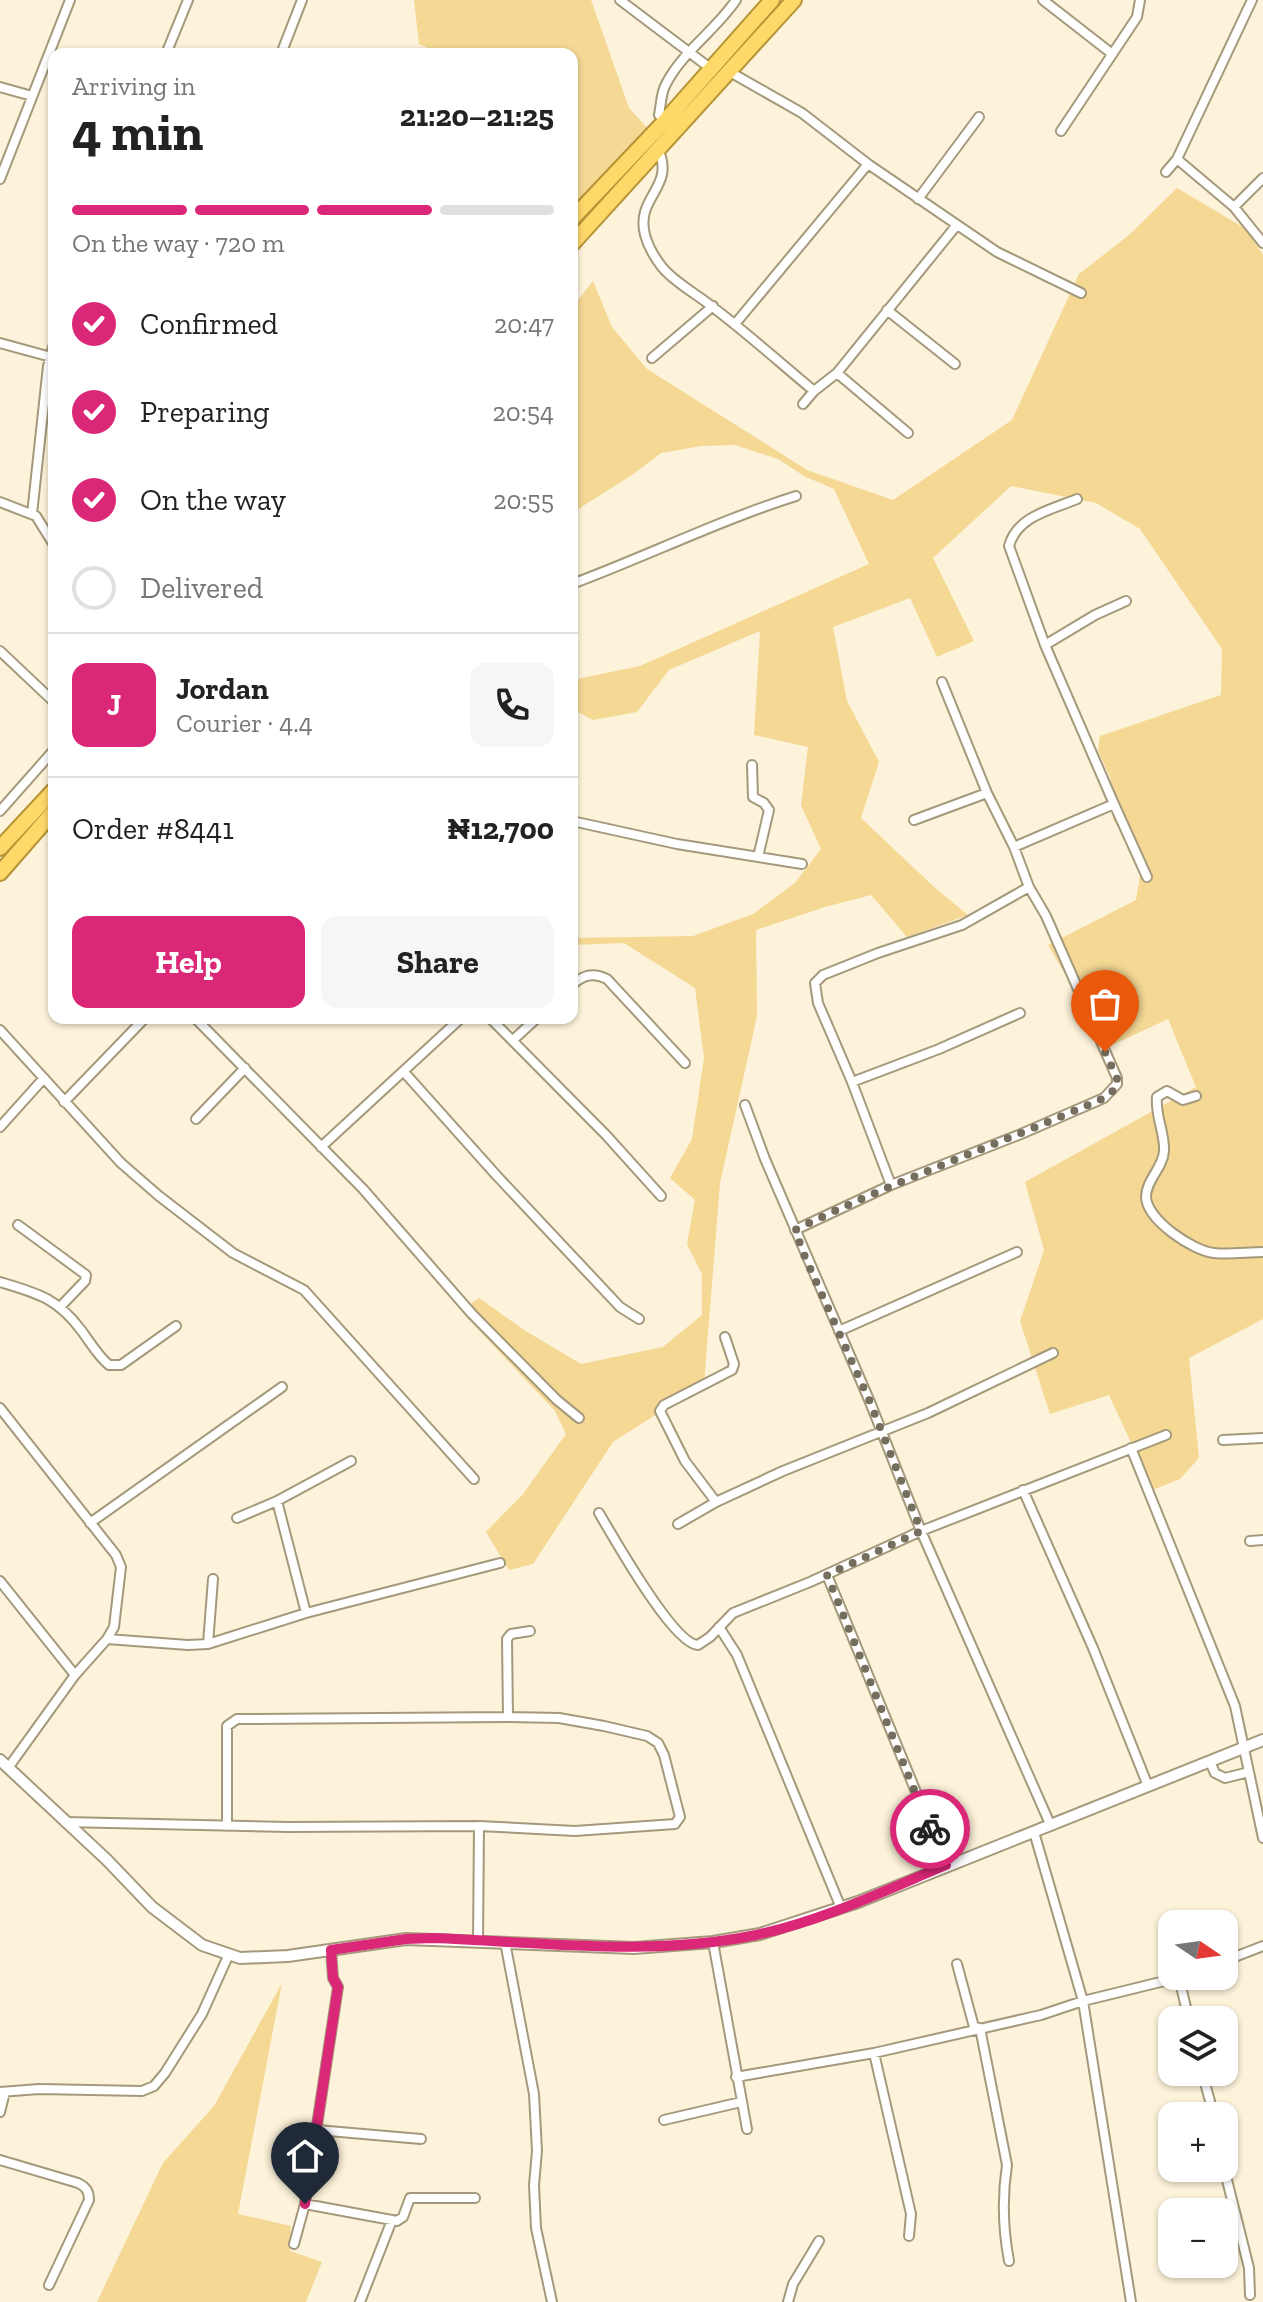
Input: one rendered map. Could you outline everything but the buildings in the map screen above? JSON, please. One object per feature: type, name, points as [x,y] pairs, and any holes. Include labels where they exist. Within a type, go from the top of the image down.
[{"type":"highway","points":[[578,213],[665,121],[772,0]]},
{"type":"highway","points":[[578,237],[794,0]]},
{"type":"highway","points":[[0,848],[48,796]]},
{"type":"highway","points":[[0,873],[48,821]]},
{"type":"street","points":[[51,48],[70,0]]},
{"type":"street","points":[[168,48],[188,0]]},
{"type":"street","points":[[283,48],[302,0]]},
{"type":"street","points":[[620,0],[710,68]]},
{"type":"street","points":[[665,121],[659,115],[665,86],[690,51],[725,16],[736,0]]},
{"type":"street","points":[[1043,0],[1111,53]]},
{"type":"street","points":[[1061,131],[1137,17],[1140,0]]},
{"type":"street","points":[[1166,172],[1177,159],[1252,0]]},
{"type":"street","points":[[0,179],[48,56]]},
{"type":"street","points":[[730,72],[802,113],[868,164],[997,252],[1081,293]]},
{"type":"street","points":[[0,87],[32,96]]},
{"type":"street","points":[[918,199],[979,117]]},
{"type":"street","points":[[658,149],[665,163],[664,173],[646,208],[645,234],[664,270],[713,306],[814,391]]},
{"type":"street","points":[[1177,159],[1234,207],[1263,243]]},
{"type":"street","points":[[735,324],[868,164]]},
{"type":"street","points":[[1234,207],[1263,178]]},
{"type":"street","points":[[803,404],[837,373],[956,226]]},
{"type":"street","points":[[652,358],[713,306]]},
{"type":"street","points":[[887,310],[955,364]]},
{"type":"street","points":[[0,343],[48,356]]},
{"type":"street","points":[[837,373],[908,433]]},
{"type":"street","points":[[32,514],[48,382]]},
{"type":"street","points":[[578,582],[796,496]]},
{"type":"street","points":[[1077,499],[1028,518],[1015,531],[1009,546],[1045,645],[1147,877]]},
{"type":"street","points":[[0,502],[32,514],[48,535]]},
{"type":"street","points":[[1045,645],[1095,615],[1126,601]]},
{"type":"street","points":[[0,651],[48,696]]},
{"type":"street","points":[[795,1230],[891,1185],[1104,1098],[1117,1084],[1060,948],[987,793],[942,682]]},
{"type":"street","points":[[0,811],[48,757]]},
{"type":"street","points":[[752,765],[753,797],[769,810],[758,857]]},
{"type":"street","points":[[914,820],[987,793]]},
{"type":"street","points":[[1014,847],[1114,804]]},
{"type":"street","points":[[578,822],[677,844],[802,864]]},
{"type":"street","points":[[891,1185],[815,994],[815,983],[818,978],[878,953],[962,925],[1029,887]]},
{"type":"street","points":[[578,981],[586,976],[607,979],[685,1063]]},
{"type":"street","points":[[852,1082],[939,1049],[1020,1013]]},
{"type":"street","points":[[64,1102],[139,1024]]},
{"type":"street","points":[[201,1024],[382,1209],[472,1314],[557,1400],[579,1418]]},
{"type":"street","points":[[321,1147],[455,1024]]},
{"type":"street","points":[[496,1024],[606,1135],[661,1196]]},
{"type":"street","points":[[513,1040],[530,1024]]},
{"type":"street","points":[[0,1030],[121,1163],[212,1238],[256,1267],[304,1290],[474,1479]]},
{"type":"street","points":[[196,1119],[245,1068]]},
{"type":"street","points":[[404,1072],[620,1307],[639,1319]]},
{"type":"street","points":[[0,1127],[44,1078]]},
{"type":"street","points":[[1196,1096],[1181,1100],[1167,1091],[1157,1097],[1156,1111],[1164,1153],[1147,1190],[1148,1204],[1156,1218],[1199,1249],[1215,1253],[1263,1252]]},
{"type":"street","points":[[745,1105],[805,1257],[839,1331],[921,1531],[1050,1824]]},
{"type":"street","points":[[18,1225],[86,1275],[85,1281],[60,1307]]},
{"type":"street","points":[[839,1331],[1017,1252]]},
{"type":"street","points":[[0,1282],[39,1293],[60,1307],[109,1365],[121,1365],[176,1326]]},
{"type":"street","points":[[716,1502],[685,1461],[660,1411],[664,1405],[732,1370],[734,1364],[725,1337]]},
{"type":"street","points":[[678,1524],[716,1502],[783,1471],[882,1433],[1053,1353]]},
{"type":"street","points":[[90,1523],[282,1387]]},
{"type":"street","points":[[0,1408],[116,1555],[121,1567],[116,1617],[107,1639],[4,1764],[152,1907],[202,1945],[240,1958],[406,1939],[634,1948],[713,1942],[760,1934],[841,1908],[1263,1740]]},
{"type":"street","points":[[599,1513],[667,1622],[689,1643],[698,1645],[733,1613],[827,1575],[921,1531],[1166,1435]]},
{"type":"street","points":[[1223,1440],[1263,1438]]},
{"type":"street","points":[[1131,1448],[1235,1706],[1263,1838]]},
{"type":"street","points":[[237,1518],[277,1501],[351,1461]]},
{"type":"street","points":[[1023,1490],[1093,1648],[1148,1786]]},
{"type":"street","points":[[277,1501],[306,1613]]},
{"type":"street","points":[[1250,1541],[1263,1540]]},
{"type":"street","points":[[107,1639],[208,1644],[306,1613],[500,1563]]},
{"type":"street","points":[[827,1575],[946,1865]]},
{"type":"street","points":[[208,1644],[213,1579]]},
{"type":"street","points":[[0,1581],[75,1675]]},
{"type":"street","points":[[719,1627],[737,1655],[841,1908]]},
{"type":"street","points":[[508,1717],[507,1639],[511,1634],[530,1631]]},
{"type":"street","points":[[65,1822],[227,1826],[479,1826],[575,1831],[675,1824],[680,1820],[664,1755],[655,1740],[618,1729],[559,1718],[237,1719],[227,1726],[226,1734],[227,1826]]},
{"type":"street","points":[[1210,1762],[1215,1773],[1225,1778],[1249,1772]]},
{"type":"street","points":[[478,1941],[479,1826]]},
{"type":"street","points":[[1034,1832],[1083,2001],[1131,2302]]},
{"type":"street","points":[[505,1942],[534,2094],[536,2228],[552,2302]]},
{"type":"street","points":[[713,1942],[747,2129]]},
{"type":"street","points":[[1238,1956],[1263,1946]]},
{"type":"street","points":[[294,2244],[305,2204],[338,1987],[333,1978],[331,1950]]},
{"type":"street","points":[[0,2112],[3,2092],[39,2089],[142,2091],[154,2086],[202,2014],[229,1954]]},
{"type":"street","points":[[957,1964],[974,2027],[980,2028]]},
{"type":"street","points":[[736,2077],[874,2053],[1041,2015],[1158,1983]]},
{"type":"street","points":[[980,2028],[1007,2165],[1003,2187],[1004,2234],[1009,2261]]},
{"type":"street","points":[[874,2053],[911,2214],[909,2236]]},
{"type":"street","points":[[664,2120],[741,2102]]},
{"type":"street","points":[[317,2130],[421,2139]]},
{"type":"street","points":[[0,2160],[78,2183],[89,2193],[89,2200],[49,2285]]},
{"type":"street","points":[[1228,2182],[1249,2268],[1250,2295]]},
{"type":"street","points":[[305,2204],[392,2220],[403,2217],[410,2198],[475,2198]]},
{"type":"street","points":[[360,2302],[392,2220]]},
{"type":"street","points":[[788,2302],[793,2284],[819,2241]]},
{"type":"shaded area","points":[[414,0],[591,0],[629,108],[652,133],[578,201],[578,48],[427,48],[419,44]]},
{"type":"shaded area","points":[[1177,188],[1246,229],[1263,255],[1263,1319],[1189,1358],[1199,1458],[1180,1479],[1153,1490],[1109,1395],[1050,1414],[1020,1321],[1044,1250],[1025,1182],[1196,1087],[1168,1019],[1108,1047],[1048,945],[1136,900],[1143,858],[1113,820],[1111,779],[1098,751],[1100,736],[1221,695],[1222,649],[1140,529],[1096,503],[1011,486],[933,558],[974,641],[937,657],[910,598],[833,627],[847,701],[879,762],[861,818],[968,915],[907,937],[871,895],[756,930],[757,1016],[720,1183],[704,1384],[613,1442],[533,1564],[509,1570],[486,1532],[523,1494],[566,1434],[555,1411],[461,1311],[479,1298],[524,1330],[581,1364],[663,1347],[702,1315],[702,1274],[687,1244],[695,1200],[670,1178],[692,1139],[704,1058],[695,988],[624,943],[578,945],[578,938],[693,936],[753,914],[795,883],[821,849],[801,805],[808,747],[754,735],[760,631],[669,670],[637,712],[593,720],[578,712],[578,679],[640,666],[869,564],[834,489],[804,476],[778,459],[735,445],[701,446],[661,453],[578,509],[578,300],[593,281],[612,327],[647,369],[807,470],[893,500],[1012,420],[1079,274],[1129,235]]},
{"type":"shaded area","points":[[282,1983],[238,2214],[291,2226],[290,2251],[322,2262],[306,2302],[97,2302],[163,2163],[214,2106]]},
{"type":"way so far","points":[[930,1829],[827,1575],[921,1531],[870,1402],[795,1230],[891,1185],[1021,1134],[1111,1094],[1118,1081],[1105,1052]]},
{"type":"route","points":[[305,2204],[338,1987],[333,1978],[331,1950],[433,1938],[634,1948],[713,1942],[760,1934],[858,1902],[946,1865],[930,1829]]}]
